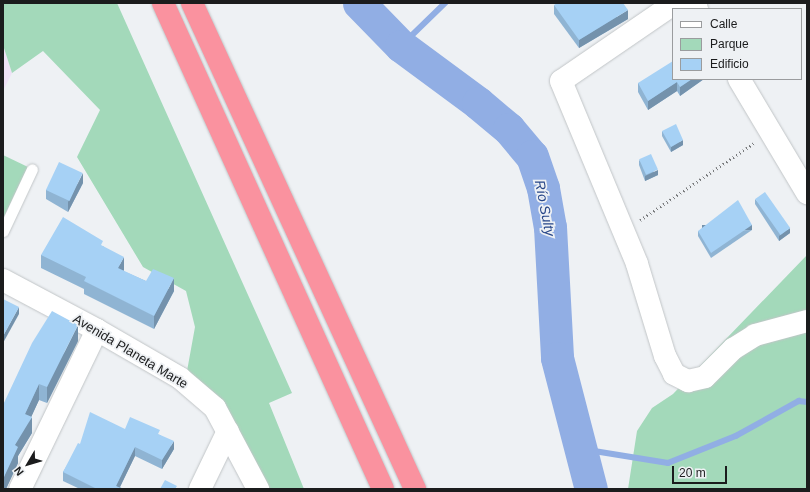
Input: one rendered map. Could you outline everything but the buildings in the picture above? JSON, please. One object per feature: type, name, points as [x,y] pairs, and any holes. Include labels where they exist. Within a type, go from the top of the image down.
[{"type":"highway","points":[[163,3],[383,489]]},
{"type":"highway","points":[[192,3],[415,489]]},
{"type":"street","points":[[675,3],[561,81],[637,264],[665,356],[674,374],[688,381],[705,378],[733,349],[755,335],[807,321]]},
{"type":"street","points":[[740,80],[807,193]]},
{"type":"street","name":"Avenida Planeta Marte","points":[[3,280],[97,330],[180,378],[215,408],[258,489]]},
{"type":"street","points":[[20,489],[97,330]]},
{"type":"street","points":[[200,489],[228,431]]},
{"type":"lane","points":[[3,231],[32,169]]},
{"type":"path","points":[[623,232],[770,132]]},
{"type":"shaded area","points":[[3,45],[12,73],[3,91]]},
{"type":"green space","points":[[3,3],[117,3],[292,393],[269,403],[304,489],[268,489],[187,371],[195,327],[186,291],[143,267],[77,157],[100,110],[43,51],[12,73],[3,45]]},
{"type":"green space","points":[[3,155],[28,167],[3,219]]},
{"type":"green space","points":[[807,255],[807,489],[628,489],[637,431],[652,408],[673,394]]},
{"type":"waterway","name":"Río Sulty","points":[[359,3],[401,46],[478,103],[509,129],[532,156],[543,188],[550,227],[557,358],[591,489]]},
{"type":"waterway","points":[[401,46],[445,3]]},
{"type":"waterway","points":[[582,449],[668,463],[736,436],[799,401],[807,402]]}]
